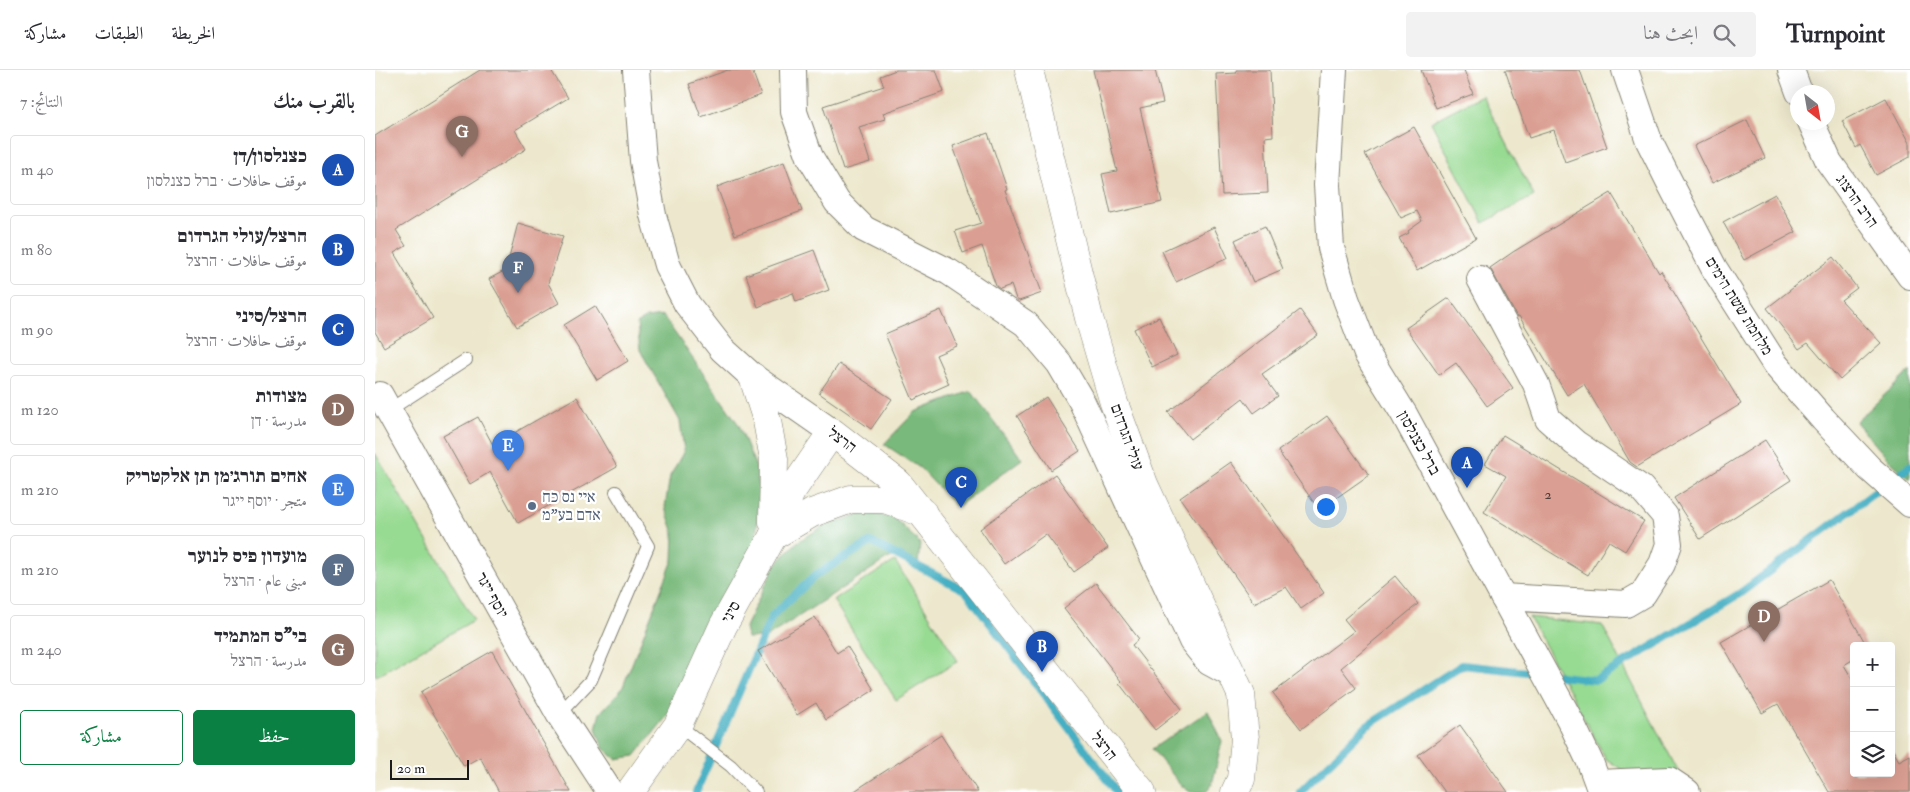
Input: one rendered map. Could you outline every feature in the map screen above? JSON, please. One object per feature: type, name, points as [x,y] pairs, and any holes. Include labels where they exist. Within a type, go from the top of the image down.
[{"type":"street","name":"הרצל","points":[[636,70],[643,161],[653,215],[667,265],[687,304],[722,349],[753,377],[832,432],[898,483],[1140,788]]},
{"type":"street","points":[[793,70],[794,112],[810,157],[837,202],[865,229],[949,272],[1026,324],[1059,363],[1082,402],[1193,641],[1209,662],[1233,675]]},
{"type":"street","name":"עולי הגרדום","points":[[1029,70],[1087,308],[1114,403],[1144,484],[1241,694],[1245,739],[1241,779],[1235,792]]},
{"type":"street","name":"ברל כצנלסון","points":[[1334,70],[1327,185],[1331,248],[1346,299],[1367,354],[1404,414],[1571,722],[1590,762],[1599,788]]},
{"type":"street","name":"מלחמת ששת הימים","points":[[1625,70],[1649,141],[1669,181],[1714,268],[1775,364],[1869,468],[1910,504]]},
{"type":"street","points":[[1791,70],[1796,85]]},
{"type":"street","name":"הרב הרצוג","points":[[1815,130],[1829,162],[1910,276]]},
{"type":"street","points":[[1480,279],[1536,384],[1548,419],[1575,443],[1641,488],[1665,516],[1669,544],[1662,564],[1643,594],[1626,604],[1503,597]]},
{"type":"street","points":[[753,377],[767,421],[774,459],[773,536]]},
{"type":"street","name":"יוסף ייגר","points":[[384,403],[559,714],[610,792]]},
{"type":"street","name":"סיני","points":[[629,792],[678,725],[723,626],[773,536],[791,492],[832,432]]},
{"type":"street","points":[[773,536],[812,513],[851,499],[885,499],[923,513]]},
{"type":"street","points":[[1599,788],[1669,780],[1687,792]]},
{"type":"lane","points":[[384,403],[466,360]]},
{"type":"lane","points":[[559,714],[591,680],[648,546],[616,492]]},
{"type":"lane","points":[[678,725],[731,766],[756,792]]},
{"type":"green space","points":[[1482,95],[1534,196],[1483,223],[1431,122]]},
{"type":"green space","points":[[663,316],[739,425],[756,467],[759,494],[756,541],[676,705],[635,756],[616,759],[603,748],[596,728],[600,713],[622,689],[673,560],[674,533],[665,507],[670,476],[684,451],[680,421],[640,350],[637,324],[646,318]]},
{"type":"green space","points":[[1910,371],[1910,479],[1888,459],[1856,422]]},
{"type":"green space","points":[[971,391],[1022,459],[957,507],[920,468],[884,444],[915,412]]},
{"type":"green space","points":[[375,453],[474,620],[376,676],[375,674]]},
{"type":"green space","points":[[866,512],[894,518],[920,543],[918,565],[901,553],[887,559],[767,637],[747,638],[745,627],[775,565],[797,542],[824,526]]},
{"type":"green space","points":[[895,561],[958,661],[896,700],[833,600]]},
{"type":"green space","points":[[1529,617],[1602,625],[1680,775],[1630,775],[1606,759]]},
{"type":"green space","points":[[1208,711],[1222,741],[1212,785],[1206,792],[1190,792],[1181,785],[1152,749]]},
{"type":"building","points":[[480,70],[551,70],[568,98],[515,130],[526,149],[396,230],[406,246],[394,253],[433,318],[384,347],[375,332],[375,136]]},
{"type":"building","points":[[728,70],[752,70],[761,95],[701,117],[689,84]]},
{"type":"building","points":[[896,70],[936,70],[944,92],[883,113],[885,119],[859,127],[870,162],[843,170],[823,106],[884,86],[880,76]]},
{"type":"building","points":[[1093,70],[1155,70],[1163,103],[1140,108],[1162,202],[1111,214],[1102,174],[1117,171]]},
{"type":"building","points":[[1236,70],[1270,70],[1273,136],[1265,137],[1268,193],[1222,195],[1216,74],[1237,73]]},
{"type":"building","points":[[1421,70],[1464,70],[1473,94],[1436,108]]},
{"type":"building","points":[[1505,70],[1580,70],[1607,147],[1565,162],[1554,130],[1529,138]]},
{"type":"building","points":[[1886,98],[1910,143],[1910,157],[1876,175],[1860,145],[1856,148],[1842,121]]},
{"type":"building","points":[[1747,120],[1765,158],[1712,183],[1694,146]]},
{"type":"building","points":[[1414,127],[1476,238],[1417,271],[1399,238],[1409,233],[1408,231],[1422,221],[1417,211],[1401,218],[1365,154]]},
{"type":"building","points":[[988,133],[1007,189],[1005,190],[1042,293],[1019,301],[1016,299],[1011,285],[1000,289],[996,286],[982,246],[963,253],[955,231],[981,223],[953,146]]},
{"type":"building","points":[[784,162],[802,211],[735,235],[717,187]]},
{"type":"building","points":[[1611,193],[1659,273],[1661,271],[1741,404],[1637,467],[1630,462],[1584,384],[1567,395],[1519,316],[1517,317],[1490,268]]},
{"type":"building","points":[[1775,194],[1796,232],[1744,260],[1723,222]]},
{"type":"building","points":[[518,223],[563,236],[548,283],[559,303],[517,327],[489,279],[506,270]]},
{"type":"building","points":[[1265,226],[1283,269],[1253,282],[1235,240]]},
{"type":"building","points":[[1214,227],[1228,258],[1176,282],[1162,251]]},
{"type":"building","points":[[814,250],[829,290],[796,302],[793,293],[758,307],[746,275]]},
{"type":"building","points":[[1833,257],[1857,288],[1841,300],[1881,343],[1840,380],[1808,343],[1799,349],[1767,308]]},
{"type":"building","points":[[1449,298],[1513,388],[1487,406],[1456,363],[1439,375],[1406,328]]},
{"type":"building","points":[[595,306],[628,361],[597,380],[564,325]]},
{"type":"building","points":[[941,310],[957,346],[936,355],[949,384],[913,400],[885,334]]},
{"type":"building","points":[[1300,310],[1318,335],[1262,374],[1278,396],[1254,413],[1243,398],[1190,439],[1168,412]]},
{"type":"building","points":[[1159,317],[1177,355],[1152,367],[1134,329]]},
{"type":"building","points":[[839,364],[892,399],[871,429],[819,393]]},
{"type":"building","points":[[577,397],[617,467],[518,523],[490,472],[470,484],[443,436],[478,417],[493,445]]},
{"type":"building","points":[[1046,397],[1080,451],[1051,470],[1017,416]]},
{"type":"building","points":[[1327,416],[1369,475],[1319,510],[1278,451]]},
{"type":"building","points":[[1503,435],[1644,521],[1625,551],[1609,541],[1588,575],[1484,512],[1506,476],[1485,464]]},
{"type":"building","points":[[1765,440],[1791,480],[1700,539],[1674,498]]},
{"type":"building","points":[[1231,462],[1324,593],[1301,609],[1286,587],[1254,603],[1180,498]]},
{"type":"building","points":[[1055,474],[1108,548],[1074,572],[1046,534],[1004,564],[980,529]]},
{"type":"building","points":[[1395,576],[1418,604],[1341,668],[1356,688],[1301,729],[1273,693],[1354,631],[1344,619]]},
{"type":"building","points":[[1829,580],[1865,642],[1850,642],[1850,661],[1844,665],[1850,675],[1850,777],[1895,777],[1895,754],[1899,761],[1910,755],[1910,792],[1829,792],[1778,704],[1762,713],[1721,642]]},
{"type":"building","points":[[1096,583],[1139,639],[1132,645],[1182,709],[1155,730],[1119,683],[1121,681],[1064,608]]},
{"type":"building","points":[[815,617],[837,653],[847,646],[874,690],[826,720],[816,703],[797,715],[758,651]]},
{"type":"building","points":[[492,651],[571,792],[499,792],[480,757],[464,766],[421,692]]},
{"type":"building","points":[[1460,725],[1508,792],[1445,792],[1418,755]]},
{"type":"building","points":[[941,735],[978,792],[853,792]]},
{"type":"waterway","points":[[1551,675],[1596,680],[1739,594],[1910,466]]},
{"type":"waterway","points":[[696,792],[772,616],[817,574],[871,542],[966,591],[1117,792]]},
{"type":"waterway","points":[[1300,792],[1367,726],[1462,665],[1537,673]]},
{"type":"place","name":"בי\"ס המתמיד","points":[[462,157]]},
{"type":"place","name":"מועדון פיס לנוער","points":[[518,293]]},
{"type":"place","name":"אחים תורג׳מן תן אלקטריק","points":[[508,471]]},
{"type":"place","name":"כצנלסון/דן","points":[[1467,488]]},
{"type":"place","name":"איי נס כח אדם בע\"מ","points":[[532,506]]},
{"type":"place","name":"הרצל/סיני","points":[[961,508]]},
{"type":"place","name":"מצודות","points":[[1764,642]]},
{"type":"place","name":"הרצל/עולי הגרדום","points":[[1042,672]]}]
